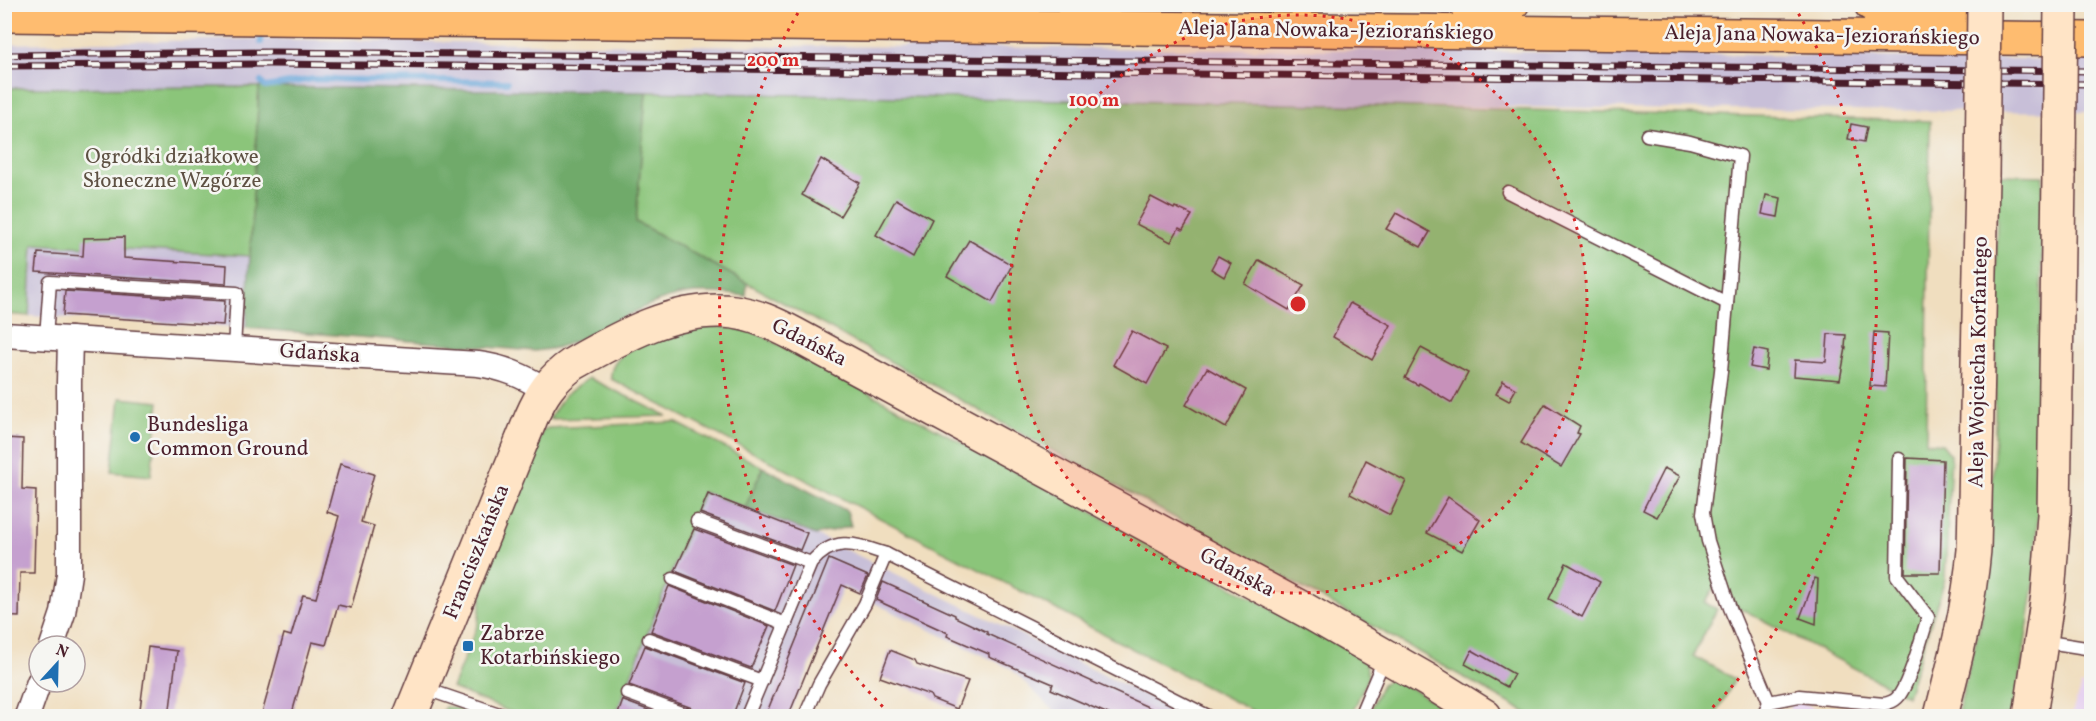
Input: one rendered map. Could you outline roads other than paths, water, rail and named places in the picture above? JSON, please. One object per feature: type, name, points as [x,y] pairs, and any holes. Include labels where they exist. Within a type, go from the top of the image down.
[{"type":"main road","name":"Aleja Jana Nowaka-Jeziorańskiego","points":[[771,4],[1469,12],[1970,11],[2091,19]]},
{"type":"main road","points":[[1469,12],[1512,4]]},
{"type":"main road","points":[[1871,4],[1970,11]]},
{"type":"main road","points":[[2030,717],[2042,641],[2054,515],[2061,4]]},
{"type":"main road","name":"Aleja Wojciecha Korfantego","points":[[1941,717],[1964,625],[1970,590],[1977,505],[1982,177],[1970,11]]},
{"type":"main road","name":"Aleja Jana Nowaka-Jeziorańskiego","points":[[4,15],[2091,39]]},
{"type":"main road","name":"Gdańska","points":[[545,389],[573,364],[649,326],[696,313],[732,312],[750,315],[794,334],[1386,656],[1485,717]]},
{"type":"main road","name":"Franciszkańska","points":[[416,702],[531,418],[545,389]]},
{"type":"street","name":"Gdańska","points":[[4,335],[490,365],[515,373],[545,389]]},
{"type":"street","points":[[56,634],[63,613],[69,574],[70,339]]},
{"type":"street","points":[[27,717],[35,694]]},
{"type":"lane","points":[[1647,135],[1690,142],[1740,156],[1721,370],[1704,497],[1705,526],[1730,608],[1769,702],[1762,717]]},
{"type":"lane","points":[[1508,192],[1727,303]]},
{"type":"lane","points":[[46,337],[50,282],[237,293],[234,349]]},
{"type":"lane","points":[[1769,702],[1799,696],[1884,704],[1893,702],[1899,697],[1928,617],[1897,576],[1899,459]]},
{"type":"lane","points":[[697,521],[812,563]]},
{"type":"lane","points":[[747,717],[812,563],[822,551],[840,544],[858,545],[886,554],[1208,717]]},
{"type":"lane","points":[[806,717],[819,684],[866,604],[886,554]]},
{"type":"lane","points":[[673,579],[786,624]]},
{"type":"lane","points":[[649,639],[762,681]]},
{"type":"lane","points":[[2042,641],[2091,649]]},
{"type":"lane","points":[[1360,717],[1386,656]]},
{"type":"lane","points":[[627,693],[688,717]]},
{"type":"lane","points":[[416,702],[505,717]]},
{"type":"waterway","points":[[261,33],[261,42]]},
{"type":"waterway","points":[[261,82],[265,87],[313,79],[507,82]]},
{"type":"railway","points":[[4,55],[270,52],[2092,71]]},
{"type":"railway","points":[[4,66],[269,64],[2092,84]]},
{"type":"place","name":"Bundesliga Common Ground","points":[[135,437]]},
{"type":"place","name":"Zabrze Kotarbińskiego","points":[[468,646]]},
{"type":"park label","name":"Ogródki działkowe Słoneczne Wzgórze","points":[[172,169]]}]
